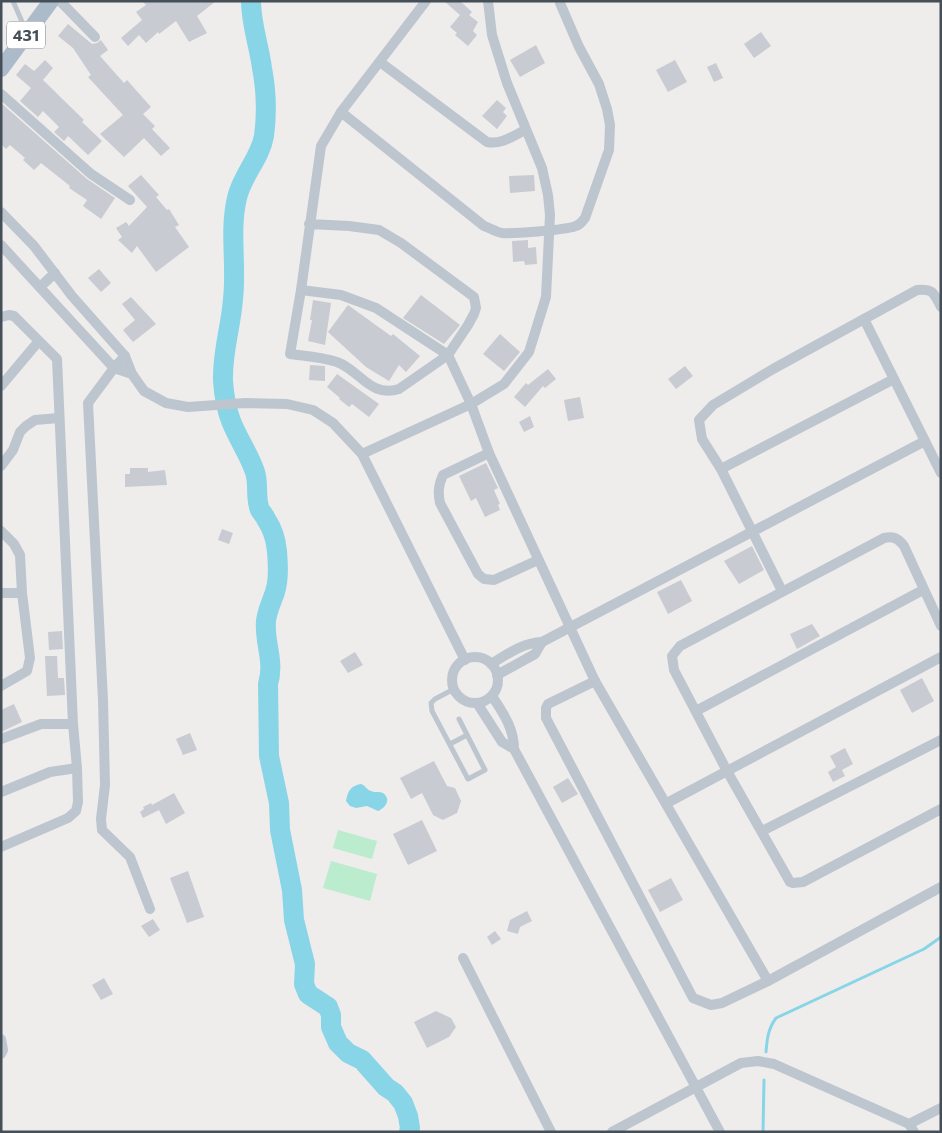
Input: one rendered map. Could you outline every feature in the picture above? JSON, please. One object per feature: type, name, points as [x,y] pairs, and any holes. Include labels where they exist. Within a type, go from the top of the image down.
[{"type":"main road","name":"431","points":[[3,63],[51,1]]},
{"type":"street","points":[[60,1],[95,37]]},
{"type":"street","points":[[309,224],[378,230],[401,243],[474,297],[476,308],[474,314],[448,355],[398,389],[390,392],[381,392],[337,362],[290,354],[301,290],[309,224],[321,146],[341,112],[426,1]]},
{"type":"street","points":[[362,454],[471,404],[504,384],[529,352],[546,297],[549,230],[548,195],[542,168],[507,83],[492,34],[488,1]]},
{"type":"street","points":[[341,112],[484,226],[503,233],[549,230],[574,227],[581,224],[585,218],[609,150],[610,125],[599,84],[579,47],[560,3]]},
{"type":"street","points":[[380,62],[487,142],[500,142],[525,130]]},
{"type":"street","points":[[1,94],[91,174],[130,200]]},
{"type":"street","points":[[1,212],[34,246],[72,296],[125,356],[132,374],[144,391],[166,403],[188,407],[245,403],[287,404],[313,410],[333,423],[362,454],[465,660]]},
{"type":"street","points":[[1,245],[114,368],[132,374]]},
{"type":"street","points":[[40,287],[55,273]]},
{"type":"street","points":[[782,591],[721,469],[702,439],[698,420],[713,405],[773,369],[917,290],[926,289],[931,291],[935,294],[941,307]]},
{"type":"street","points":[[301,290],[341,295],[376,308],[448,355],[471,404],[489,453],[595,681],[768,981]]},
{"type":"street","points":[[1,317],[14,316],[56,359],[78,802],[73,814],[1,847]]},
{"type":"street","points":[[864,319],[941,473]]},
{"type":"street","points":[[1,386],[38,342]]},
{"type":"street","points":[[125,356],[88,403],[103,700],[105,785],[101,819],[102,830],[130,857],[150,909]]},
{"type":"street","points":[[721,469],[894,379]]},
{"type":"street","points":[[1,466],[13,450],[20,432],[26,426],[35,420],[59,418]]},
{"type":"street","points":[[491,664],[519,647],[529,643],[542,642],[570,628],[925,441]]},
{"type":"street","points":[[489,453],[443,475],[438,493],[440,504],[478,574],[484,579],[494,580],[538,560]]},
{"type":"street","points":[[1,531],[14,544],[20,555],[22,593],[30,658],[29,667],[24,674],[1,686]]},
{"type":"street","points":[[941,626],[904,546],[899,540],[889,536],[680,646],[674,651],[672,656],[674,670],[727,771],[790,882],[803,882],[941,809]]},
{"type":"street","points":[[696,711],[923,590]]},
{"type":"street","points":[[1,594],[22,593]]},
{"type":"street","points":[[497,675],[535,654],[542,642]]},
{"type":"street","points":[[666,804],[941,657]]},
{"type":"street","points":[[479,658],[491,664],[497,675],[496,690],[492,696],[483,702],[477,703],[463,700],[454,689],[452,676],[455,669],[465,660],[479,658]]},
{"type":"street","points":[[595,681],[548,704],[546,718],[693,998],[711,1005],[722,1003],[768,981],[941,887]]},
{"type":"street","points":[[492,696],[509,724],[514,737],[514,749],[720,1132]]},
{"type":"street","points":[[477,703],[502,742],[514,749]]},
{"type":"street","points":[[1,739],[41,724],[73,724]]},
{"type":"street","points":[[762,831],[941,740]]},
{"type":"street","points":[[1,792],[50,772],[77,768]]},
{"type":"street","points":[[463,958],[551,1132]]},
{"type":"street","points":[[1,1039],[3,1050],[1,1054]]},
{"type":"street","points":[[612,1132],[741,1063],[758,1061],[774,1064],[912,1128],[941,1108]]},
{"type":"lane","points":[[13,1],[27,34]]},
{"type":"lane","points":[[454,689],[435,699],[431,703],[432,711],[468,779],[485,770],[459,719]]},
{"type":"lane","points":[[450,744],[467,735]]},
{"type":"green space","points":[[338,830],[377,841],[372,859],[333,848]]},
{"type":"green space","points":[[331,861],[377,874],[370,901],[323,888]]},
{"type":"water","points":[[361,784],[374,792],[382,792],[386,796],[387,801],[383,808],[378,811],[367,806],[356,808],[350,806],[346,801],[349,791],[352,787]]},
{"type":"building","points":[[142,1],[216,1],[197,16],[207,33],[189,42],[176,21],[159,34],[158,32],[146,43],[139,35],[128,46],[121,38],[142,20],[136,12],[146,5]]},
{"type":"building","points":[[444,1],[460,1],[472,12],[469,15],[478,22],[473,31],[477,35],[468,46],[455,35],[457,33],[450,27],[460,15]]},
{"type":"building","points":[[68,24],[92,44],[101,40],[108,50],[100,56],[124,83],[127,80],[151,107],[143,114],[155,126],[152,129],[170,148],[161,156],[144,138],[124,157],[100,134],[123,115],[88,77],[91,75],[73,48],[58,36]]},
{"type":"building","points":[[761,32],[771,46],[754,58],[744,44]]},
{"type":"building","points":[[536,45],[545,63],[520,77],[510,60]]},
{"type":"building","points":[[45,60],[53,68],[43,80],[84,120],[82,122],[102,141],[88,155],[68,136],[64,141],[54,132],[59,127],[43,111],[38,117],[20,101],[31,88],[16,75],[25,64],[34,71]]},
{"type":"building","points":[[675,60],[687,82],[668,92],[656,70]]},
{"type":"building","points":[[716,63],[723,78],[714,82],[707,67]]},
{"type":"building","points":[[497,100],[506,108],[503,112],[507,116],[497,129],[482,116]]},
{"type":"building","points":[[1,103],[87,179],[115,198],[101,219],[83,206],[87,200],[69,188],[70,186],[41,163],[34,170],[23,160],[25,158],[10,145],[6,149],[1,144]]},
{"type":"building","points":[[141,175],[159,195],[156,197],[167,210],[169,209],[179,225],[175,227],[189,247],[156,272],[137,246],[132,253],[118,240],[122,237],[116,228],[126,222],[129,226],[147,207],[128,186]]},
{"type":"building","points":[[534,175],[535,191],[510,193],[509,176]]},
{"type":"building","points":[[528,240],[528,248],[536,247],[537,264],[525,265],[524,261],[513,262],[512,241]]},
{"type":"building","points":[[99,269],[111,283],[101,292],[88,278]]},
{"type":"building","points":[[421,295],[460,325],[444,344],[403,318]]},
{"type":"building","points":[[131,297],[156,324],[133,342],[123,330],[135,320],[122,304]]},
{"type":"building","points":[[313,300],[331,303],[325,345],[308,341]]},
{"type":"building","points":[[348,305],[391,336],[393,334],[420,356],[406,372],[399,365],[389,381],[366,367],[328,332]]},
{"type":"building","points":[[500,334],[520,352],[504,371],[483,354]]},
{"type":"building","points":[[310,365],[325,366],[325,381],[309,380]]},
{"type":"building","points":[[685,366],[693,376],[676,389],[668,379]]},
{"type":"building","points":[[548,369],[556,379],[545,388],[543,386],[525,407],[514,397],[526,383],[528,385]]},
{"type":"building","points":[[337,374],[379,404],[369,417],[352,404],[349,407],[327,387]]},
{"type":"building","points":[[580,397],[584,418],[568,421],[564,400]]},
{"type":"building","points":[[530,416],[534,427],[524,432],[519,422]]},
{"type":"building","points":[[486,463],[498,488],[494,490],[500,504],[498,505],[500,510],[485,517],[476,498],[471,501],[459,476]]},
{"type":"building","points":[[130,468],[148,468],[148,472],[165,470],[167,485],[125,487],[125,474],[130,474]]},
{"type":"building","points":[[222,529],[233,533],[229,544],[218,540]]},
{"type":"building","points":[[752,546],[764,570],[739,584],[724,561]]},
{"type":"building","points":[[681,580],[692,601],[668,614],[657,592]]},
{"type":"building","points":[[812,624],[820,636],[797,649],[790,634]]},
{"type":"building","points":[[62,631],[63,649],[49,650],[48,632]]},
{"type":"building","points":[[355,652],[363,665],[348,673],[340,661]]},
{"type":"building","points":[[45,656],[57,656],[58,678],[64,678],[65,695],[47,696]]},
{"type":"building","points":[[922,678],[934,701],[912,713],[900,690]]},
{"type":"building","points":[[14,704],[22,722],[1,732],[1,710]]},
{"type":"building","points":[[190,733],[197,750],[183,755],[176,739]]},
{"type":"building","points":[[845,748],[853,764],[842,770],[845,776],[833,782],[828,772],[836,767],[830,756]]},
{"type":"building","points":[[434,761],[447,786],[455,788],[461,801],[457,813],[443,820],[433,815],[422,793],[411,799],[400,778]]},
{"type":"building","points":[[568,778],[578,794],[562,803],[553,787]]},
{"type":"building","points":[[174,793],[185,813],[166,824],[159,810],[143,818],[140,812],[144,809],[143,807],[151,803],[152,805]]},
{"type":"building","points":[[422,820],[437,851],[408,865],[393,834]]},
{"type":"building","points":[[188,871],[204,917],[187,923],[170,878]]},
{"type":"building","points":[[671,878],[683,900],[660,912],[648,890]]},
{"type":"building","points":[[527,911],[532,921],[520,927],[518,934],[507,931],[510,920]]},
{"type":"building","points":[[153,919],[160,930],[149,937],[141,926]]},
{"type":"building","points":[[495,931],[501,939],[492,945],[487,937]]},
{"type":"building","points":[[104,978],[113,994],[101,1000],[92,985]]},
{"type":"building","points":[[436,1011],[451,1018],[456,1027],[449,1037],[427,1048],[414,1022]]},
{"type":"waterway","points":[[251,1],[252,18],[261,59],[264,84],[265,128],[259,152],[239,190],[235,210],[233,235],[234,286],[223,381],[229,416],[255,472],[260,510],[272,530],[277,551],[277,582],[266,621],[266,637],[270,660],[268,684],[269,756],[279,803],[280,830],[292,890],[294,920],[305,964],[304,984],[308,994],[328,1007],[331,1015],[331,1027],[338,1043],[348,1053],[362,1060],[403,1103],[408,1116],[409,1132]]},
{"type":"waterway","points":[[766,1052],[768,1034],[776,1018],[924,949],[941,937]]},
{"type":"waterway","points":[[763,1132],[764,1080]]}]
